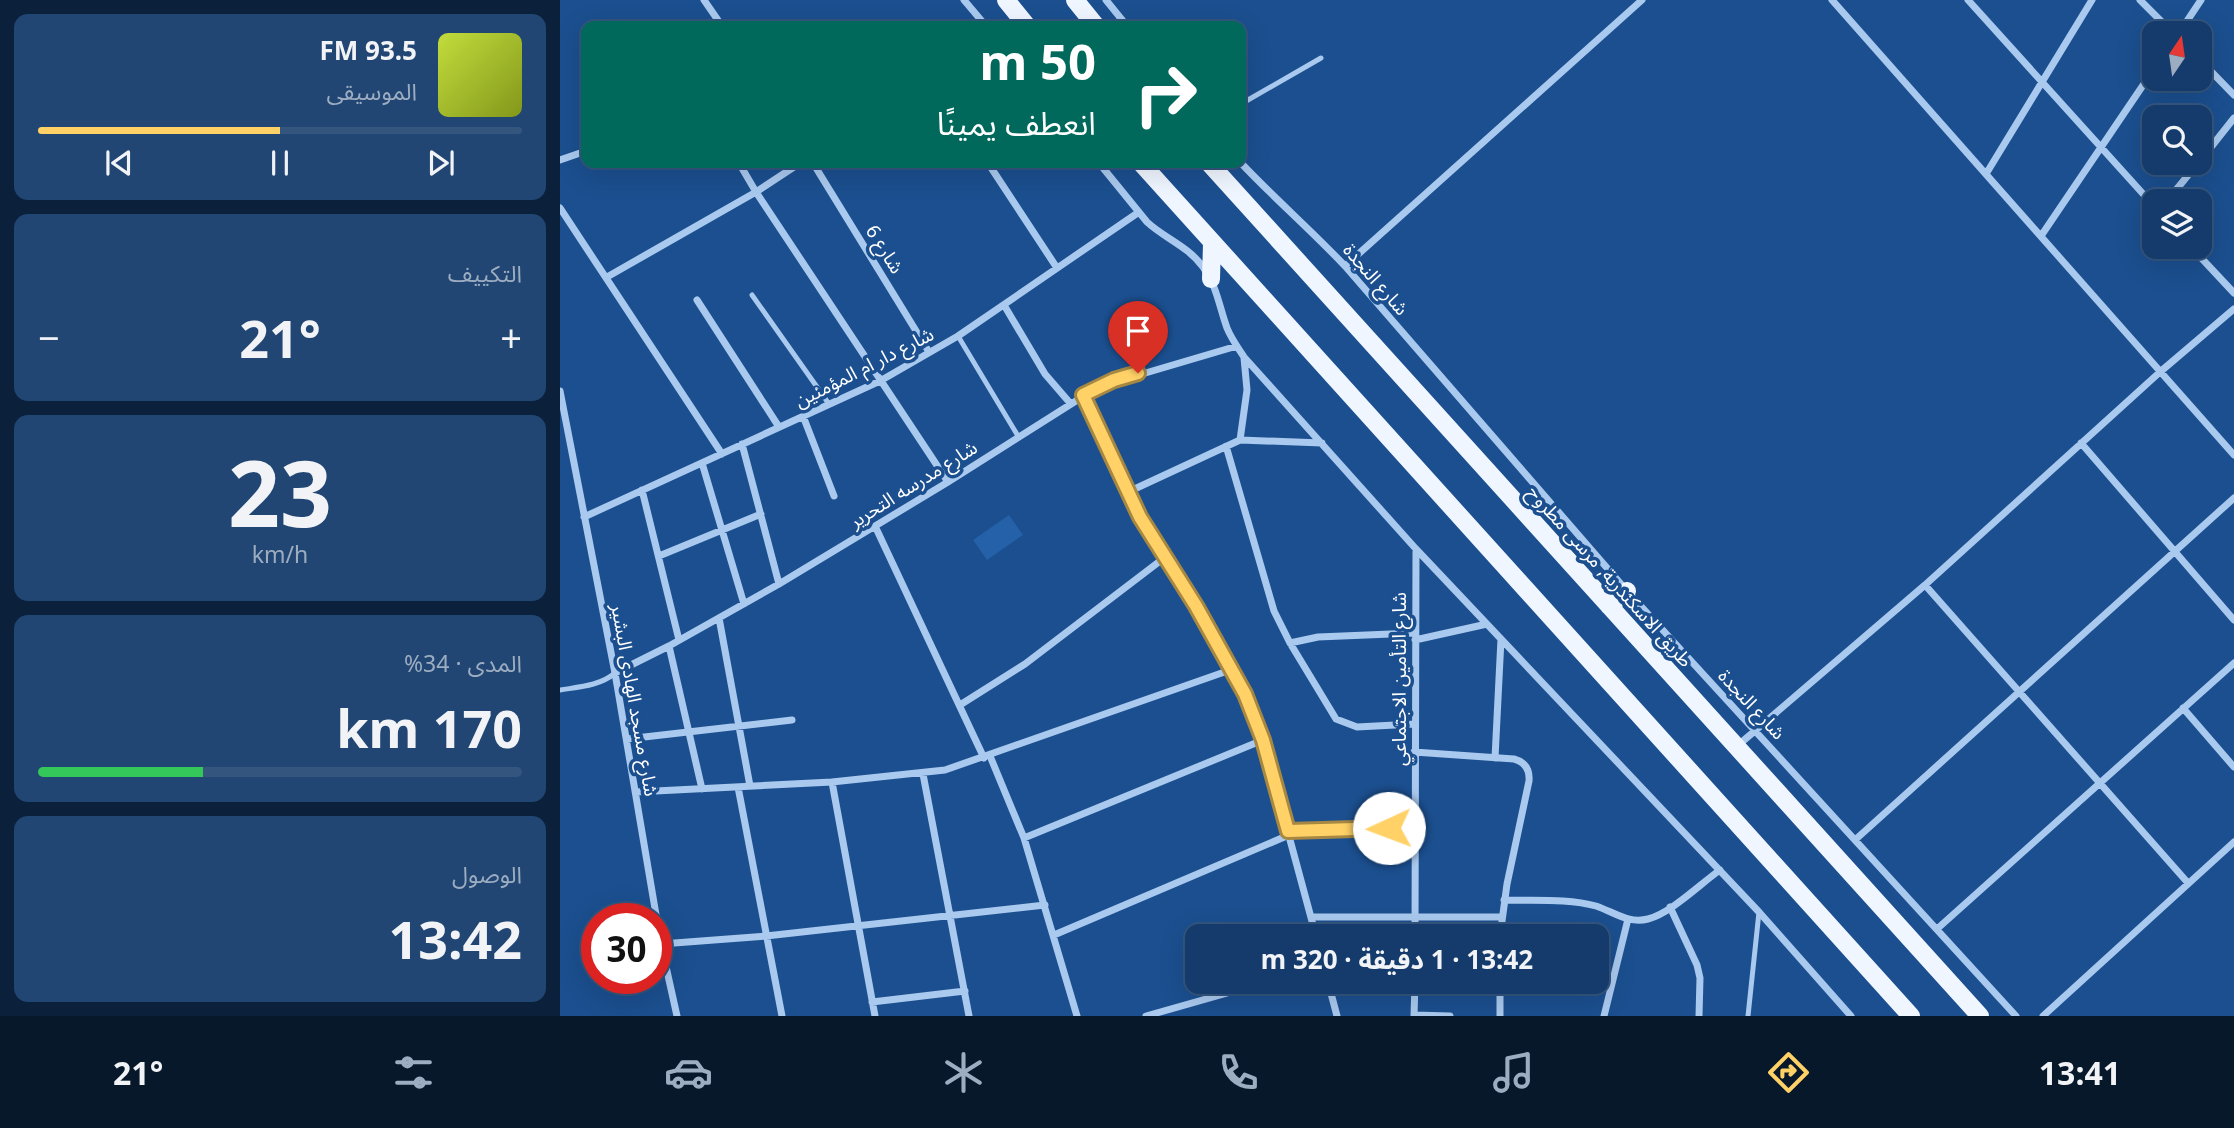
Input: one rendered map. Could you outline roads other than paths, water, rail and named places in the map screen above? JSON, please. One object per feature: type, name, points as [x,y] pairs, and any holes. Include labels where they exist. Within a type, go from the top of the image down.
[{"type":"main road","points":[[1006,0],[1023,21]]},
{"type":"main road","points":[[1075,0],[1092,21]]},
{"type":"main road","points":[[1145,168],[1900,1012]]},
{"type":"main road","name":"طريق الاسكندرية, مرسى مطروح","points":[[1214,168],[1980,1016]]},
{"type":"main road","points":[[1211,279],[1212,244]]},
{"type":"main road","points":[[1609,606],[1627,591]]},
{"type":"street","points":[[704,0],[719,21]]},
{"type":"street","points":[[964,0],[982,21]]},
{"type":"street","points":[[1106,0],[1123,21]]},
{"type":"street","points":[[1345,266],[1642,0]]},
{"type":"street","points":[[1832,0],[2234,455]]},
{"type":"street","points":[[1986,174],[2092,0]]},
{"type":"street","points":[[2140,0],[2161,21]]},
{"type":"street","points":[[2187,21],[2201,0]]},
{"type":"street","points":[[1973,2],[2142,193]]},
{"type":"street","points":[[2212,73],[2234,95]]},
{"type":"street","points":[[2041,236],[2142,87]]},
{"type":"street","points":[[2212,146],[2234,118]]},
{"type":"street","points":[[560,160],[581,153]]},
{"type":"street","points":[[742,168],[948,482]]},
{"type":"street","points":[[607,277],[756,192],[792,168]]},
{"type":"street","name":"شارع 6","points":[[816,168],[929,352]]},
{"type":"street","points":[[991,168],[1057,268]]},
{"type":"street","points":[[1103,168],[1155,230],[1191,254],[1211,279],[1227,328],[1244,357],[1416,549],[1720,870],[1851,1016]]},
{"type":"street","name":"شارع النجدة","points":[[1246,168],[1345,266],[1627,591],[2016,1016]]},
{"type":"street","points":[[2178,189],[2189,175]]},
{"type":"street","points":[[560,208],[722,454]]},
{"type":"street","name":"شارع دار ام المؤمنين","points":[[584,517],[880,381],[1004,306],[1139,212]]},
{"type":"street","points":[[2202,259],[2234,293]]},
{"type":"street","points":[[697,300],[779,427]]},
{"type":"street","points":[[1004,306],[1045,374],[1070,403]]},
{"type":"street","points":[[1736,748],[1925,585],[2160,372],[2234,309]]},
{"type":"street","name":"شارع مدرسه التحرير","points":[[615,673],[779,584],[948,482],[1083,395],[1114,380],[1237,346]]},
{"type":"street","points":[[1240,440],[1247,390],[1244,357]]},
{"type":"street","name":"شارع مسجد الهادى البشير","points":[[560,391],[615,673],[655,903]]},
{"type":"street","points":[[1083,395],[1128,492],[1164,558],[1233,669],[1263,740],[1313,924]]},
{"type":"street","points":[[803,416],[834,496]]},
{"type":"street","points":[[1128,492],[1240,440],[1322,443]]},
{"type":"street","points":[[2081,443],[2234,620]]},
{"type":"street","points":[[742,444],[779,584]]},
{"type":"street","points":[[1226,446],[1268,594],[1290,643],[1336,719],[1357,727],[1414,724]]},
{"type":"street","points":[[702,463],[744,604]]},
{"type":"street","points":[[642,490],[679,640]]},
{"type":"street","points":[[1856,840],[2234,498]]},
{"type":"street","points":[[659,556],[761,514]]},
{"type":"street","points":[[874,526],[1024,838],[1077,1016]]},
{"type":"street","name":"شارع التأمين الاجتماعي","points":[[1415,924],[1416,549]]},
{"type":"street","points":[[960,705],[1025,664],[1164,558]]},
{"type":"street","points":[[1925,585],[2189,883]]},
{"type":"street","points":[[719,618],[750,786]]},
{"type":"street","points":[[1290,643],[1318,637],[1415,636],[1487,624]]},
{"type":"street","points":[[1495,758],[1501,639]]},
{"type":"street","points":[[669,646],[702,789]]},
{"type":"street","points":[[1937,929],[2234,663]]},
{"type":"street","points":[[636,792],[832,782],[923,774],[987,757],[1233,669]]},
{"type":"street","points":[[2183,708],[2234,767]]},
{"type":"street","points":[[627,739],[792,720]]},
{"type":"street","points":[[1024,838],[1263,740]]},
{"type":"street","points":[[1414,752],[1495,758],[1525,764],[1530,775],[1501,924]]},
{"type":"street","points":[[923,774],[969,1016]]},
{"type":"street","points":[[832,782],[875,1016]]},
{"type":"street","points":[[738,787],[782,1016]]},
{"type":"street","points":[[1054,935],[1288,833],[1415,827]]},
{"type":"street","points":[[2043,1016],[2234,842]]},
{"type":"street","points":[[1504,900],[1593,905],[1628,919],[1650,918],[1720,870]]},
{"type":"street","points":[[672,943],[766,936],[1045,905]]},
{"type":"street","points":[[1670,906],[1697,965],[1700,978],[1699,1016]]},
{"type":"street","points":[[1311,917],[1502,917]]},
{"type":"street","points":[[1604,1016],[1628,919]]},
{"type":"street","points":[[872,1002],[965,990]]},
{"type":"street","name":"شارع مسجد الهادى البشير","points":[[672,992],[677,1016]]},
{"type":"street","points":[[1146,1016],[1224,994]]},
{"type":"street","points":[[1331,994],[1337,1016]]},
{"type":"street","points":[[1415,994],[1414,1016],[1450,1016]]},
{"type":"street","points":[[1500,994],[1500,1016]]},
{"type":"lane","points":[[1246,101],[1321,58]]},
{"type":"lane","points":[[752,295],[829,404]]},
{"type":"lane","points":[[958,336],[1018,436]]},
{"type":"lane","points":[[560,690],[608,679],[615,673]]},
{"type":"lane","points":[[1748,1016],[1759,912]]}]
